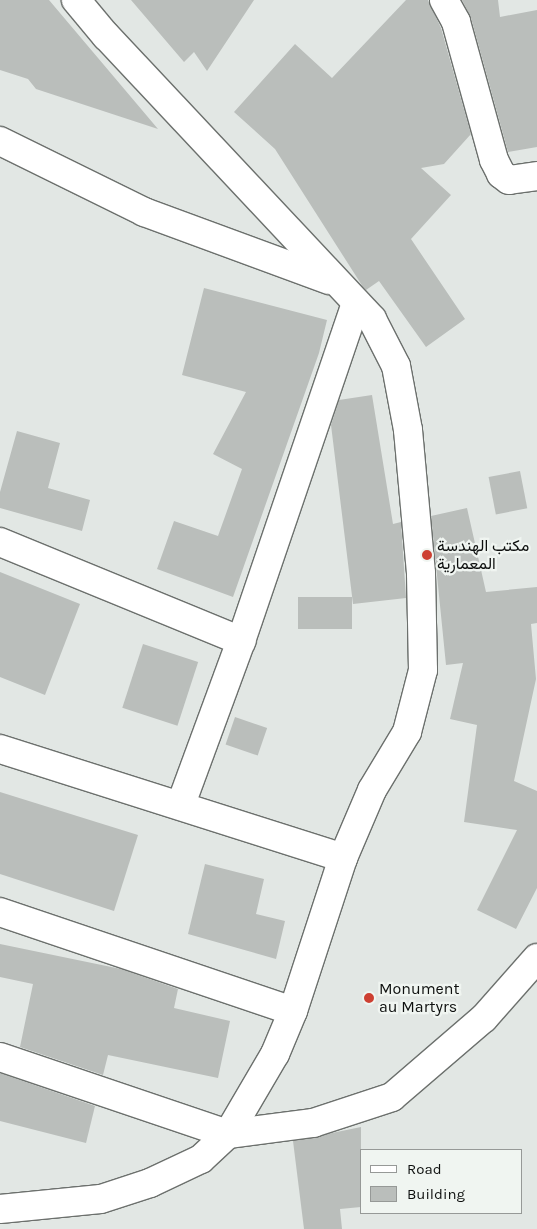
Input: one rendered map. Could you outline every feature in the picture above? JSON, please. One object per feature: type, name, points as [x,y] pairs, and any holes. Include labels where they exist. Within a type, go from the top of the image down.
[{"type":"street","points":[[0,1209],[102,1199],[150,1183],[201,1159],[228,1134],[275,1054],[293,1012],[343,858],[372,790],[407,732],[423,670],[421,573],[408,430],[396,366],[372,320],[76,0]]},
{"type":"street","points":[[444,0],[456,22],[494,160],[501,174],[509,180],[537,176]]},
{"type":"street","points":[[0,141],[144,212],[335,282]]},
{"type":"street","points":[[181,804],[241,641],[356,303]]},
{"type":"street","points":[[0,542],[241,641]]},
{"type":"street","points":[[0,749],[181,804],[343,858]]},
{"type":"street","points":[[0,912],[293,1012]]},
{"type":"street","points":[[0,1056],[228,1134],[313,1123],[392,1097],[484,1018],[537,958]]},
{"type":"building","points":[[0,0],[49,0],[158,129],[36,89],[28,79],[0,70]]},
{"type":"building","points":[[131,0],[254,0],[207,71],[194,52],[184,62]]},
{"type":"building","points":[[406,0],[428,0],[441,28],[471,134],[444,164],[421,168],[451,195],[411,239],[465,319],[426,347],[379,281],[366,290],[363,287],[275,149],[234,112],[295,44],[332,78]]},
{"type":"building","points":[[462,0],[498,0],[500,17],[537,10],[537,147],[508,152],[471,18]]},
{"type":"building","points":[[204,288],[327,320],[319,353],[233,597],[157,569],[174,521],[218,536],[242,469],[213,454],[246,392],[182,375]]},
{"type":"building","points":[[372,395],[393,524],[401,522],[406,598],[353,604],[331,425],[339,400]]},
{"type":"building","points":[[17,431],[60,443],[48,488],[90,500],[82,531],[0,508],[0,492]]},
{"type":"building","points":[[520,471],[527,508],[496,514],[489,477]]},
{"type":"building","points":[[467,508],[486,592],[537,587],[537,623],[531,624],[536,679],[514,781],[537,791],[537,888],[516,929],[477,910],[517,830],[464,822],[477,725],[450,719],[463,663],[446,665],[431,516]]},
{"type":"building","points":[[0,572],[80,604],[45,695],[0,677]]},
{"type":"building","points":[[298,597],[352,597],[352,629],[298,629]]},
{"type":"building","points":[[143,644],[198,662],[177,726],[122,708]]},
{"type":"building","points":[[235,717],[267,728],[258,755],[226,744]]},
{"type":"building","points":[[0,792],[138,835],[114,911],[0,874]]},
{"type":"building","points":[[205,864],[264,879],[256,914],[285,921],[276,959],[188,934]]},
{"type":"building","points":[[0,944],[121,969],[178,989],[174,1008],[230,1021],[218,1078],[108,1055],[103,1075],[20,1047],[33,984],[0,977]]},
{"type":"building","points":[[0,1073],[95,1106],[86,1143],[0,1121]]},
{"type":"building","points":[[361,1127],[360,1207],[340,1209],[342,1229],[304,1229],[293,1141]]},
{"type":"place","name":"مكتب الهندسة المعمارية","points":[[427,555]]},
{"type":"place","name":"Monument au Martyrs","points":[[369,998]]}]
